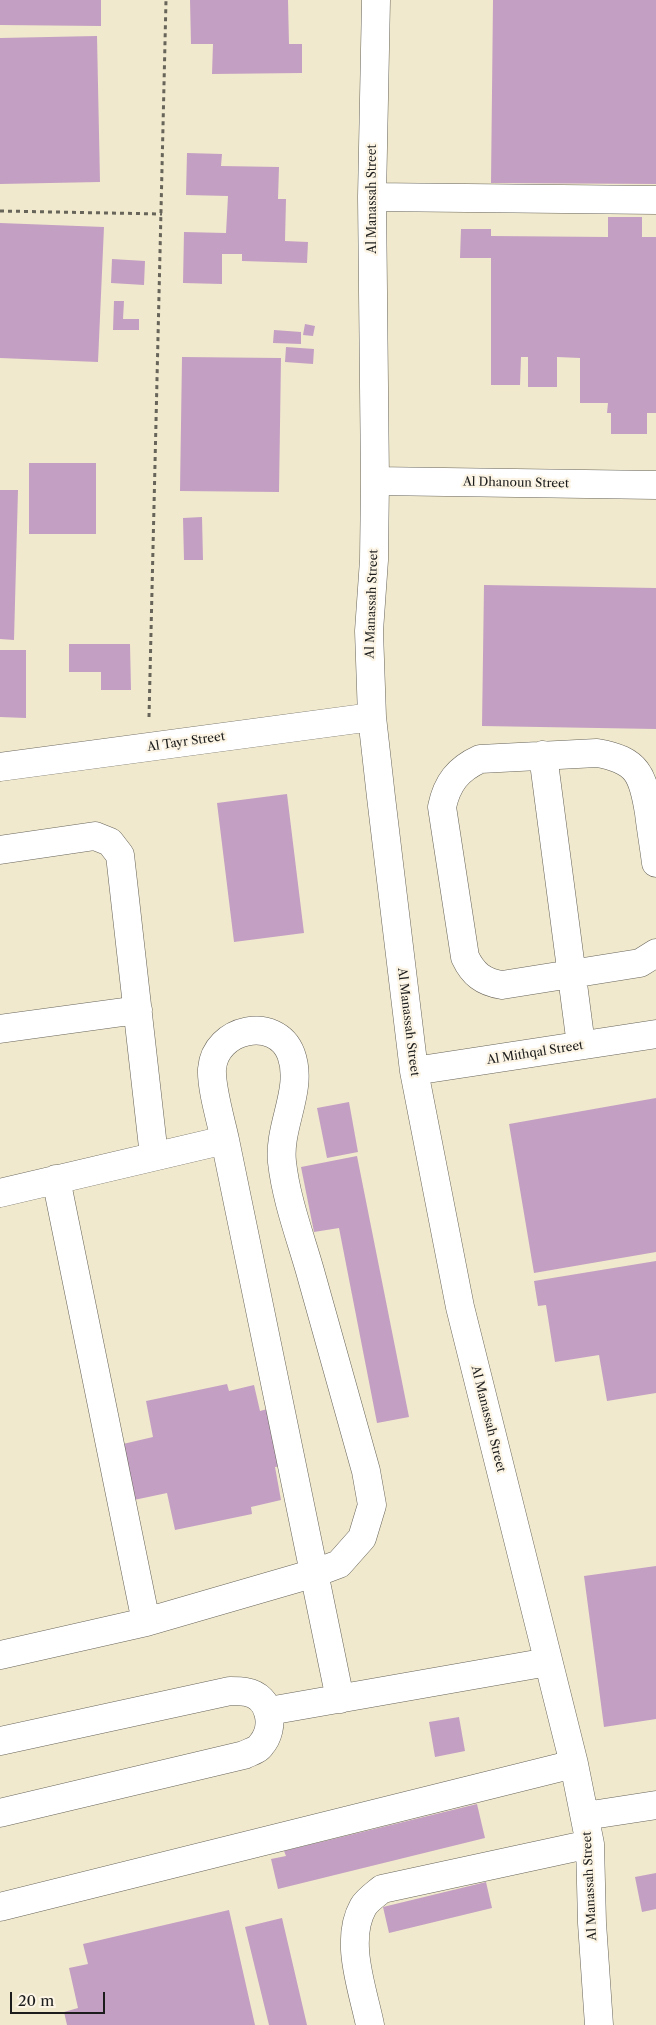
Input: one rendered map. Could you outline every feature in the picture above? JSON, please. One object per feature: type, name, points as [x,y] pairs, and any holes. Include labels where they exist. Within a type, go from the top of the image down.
[{"type":"street","name":"Al Manassah Street","points":[[376,0],[372,198],[376,481],[374,560],[369,631],[372,717],[414,1071],[460,1307],[574,1764],[590,1844],[592,1923],[599,2025]]},
{"type":"street","points":[[372,198],[656,200]]},
{"type":"street","name":"Al Dhanoun Street","points":[[376,481],[656,485]]},
{"type":"street","name":"Al Tayr Street","points":[[0,767],[372,717]]},
{"type":"street","points":[[656,863],[645,786],[633,767],[611,755],[597,752],[480,758],[467,765],[449,784],[442,807],[465,957],[470,968],[478,977],[489,983],[502,985],[640,963],[651,958],[656,953]]},
{"type":"street","points":[[543,755],[581,1046]]},
{"type":"street","points":[[0,850],[95,836],[110,842],[120,855],[154,1156]]},
{"type":"street","points":[[0,1029],[138,1010]]},
{"type":"street","points":[[0,1654],[146,1622],[315,1573],[339,1564],[362,1538],[372,1505],[366,1471],[285,1178],[282,1160],[282,1141],[295,1070],[290,1052],[279,1039],[263,1031],[245,1031],[228,1038],[217,1052],[212,1069],[225,1140],[315,1573],[340,1699]]},
{"type":"street","name":"Al Mithqal Street","points":[[414,1071],[656,1034]]},
{"type":"street","points":[[0,1193],[225,1140]]},
{"type":"street","points":[[56,1179],[146,1622]]},
{"type":"street","points":[[269,1711],[548,1662]]},
{"type":"street","points":[[0,1741],[230,1691],[248,1692],[262,1700],[269,1711],[269,1732],[260,1747],[244,1755],[0,1813]]},
{"type":"street","points":[[0,1907],[574,1764]]},
{"type":"street","points":[[585,1816],[656,1805]]},
{"type":"street","points":[[370,2025],[354,1945],[356,1925],[364,1906],[382,1889],[590,1844]]},
{"type":"path","points":[[148,747],[166,0]]},
{"type":"path","points":[[0,211],[162,214]]},
{"type":"building","points":[[0,0],[101,0],[101,26],[0,25]]},
{"type":"building","points":[[190,0],[288,0],[289,44],[302,44],[302,73],[212,74],[213,44],[191,44]]},
{"type":"building","points":[[493,0],[656,0],[656,184],[491,183]]},
{"type":"building","points":[[97,36],[100,182],[0,184],[0,38]]},
{"type":"building","points":[[187,153],[222,154],[221,166],[279,167],[278,199],[286,199],[285,241],[308,242],[307,263],[242,261],[242,254],[222,254],[222,284],[183,283],[184,232],[226,233],[228,196],[186,195]]},
{"type":"building","points":[[608,217],[642,217],[642,237],[656,237],[656,413],[647,413],[647,434],[611,434],[611,413],[607,413],[608,403],[580,403],[580,358],[557,357],[557,387],[528,387],[528,357],[521,357],[520,385],[491,385],[491,258],[460,258],[461,229],[491,229],[491,236],[608,237]]},
{"type":"building","points":[[0,223],[104,227],[98,362],[0,358]]},
{"type":"building","points":[[112,259],[145,261],[144,285],[111,283]]},
{"type":"building","points":[[114,301],[124,301],[123,319],[139,319],[139,330],[113,330]]},
{"type":"building","points":[[305,324],[315,326],[313,336],[303,335]]},
{"type":"building","points":[[274,330],[301,332],[301,344],[273,343]]},
{"type":"building","points":[[286,347],[314,349],[313,364],[285,362]]},
{"type":"building","points":[[182,357],[281,358],[279,492],[180,491]]},
{"type":"building","points":[[29,463],[96,463],[96,534],[29,534]]},
{"type":"building","points":[[0,490],[18,490],[14,640],[0,639]]},
{"type":"building","points":[[202,517],[203,560],[184,560],[183,518]]},
{"type":"building","points":[[484,585],[656,588],[656,729],[482,726]]},
{"type":"building","points":[[69,644],[130,644],[131,690],[101,690],[101,672],[69,672]]},
{"type":"building","points":[[0,650],[26,650],[26,718],[0,717]]},
{"type":"building","points":[[287,794],[304,933],[234,942],[217,803]]},
{"type":"building","points":[[656,1098],[656,1252],[534,1273],[509,1124]]},
{"type":"building","points":[[349,1102],[358,1152],[327,1158],[317,1108]]},
{"type":"building","points":[[357,1156],[409,1417],[377,1423],[339,1228],[314,1232],[301,1167]]},
{"type":"building","points":[[656,1261],[656,1393],[607,1401],[599,1355],[555,1362],[546,1305],[538,1306],[534,1281]]},
{"type":"building","points":[[227,1384],[229,1391],[254,1385],[260,1411],[271,1408],[283,1466],[275,1467],[281,1500],[251,1507],[252,1514],[175,1530],[167,1493],[134,1500],[123,1444],[153,1437],[146,1401]]},
{"type":"building","points":[[656,1566],[656,1719],[604,1727],[584,1576]]},
{"type":"building","points":[[459,1717],[465,1751],[435,1757],[429,1722]]},
{"type":"building","points":[[477,1804],[485,1838],[278,1889],[271,1859],[286,1856],[284,1851]]},
{"type":"building","points":[[656,1873],[656,1909],[642,1912],[635,1877]]},
{"type":"building","points":[[486,1882],[492,1908],[389,1933],[383,1907]]},
{"type":"building","points":[[229,1910],[255,2025],[67,2025],[64,2012],[78,2008],[69,1968],[88,1964],[83,1944]]},
{"type":"building","points":[[282,1918],[307,2025],[269,2025],[245,1927]]}]
